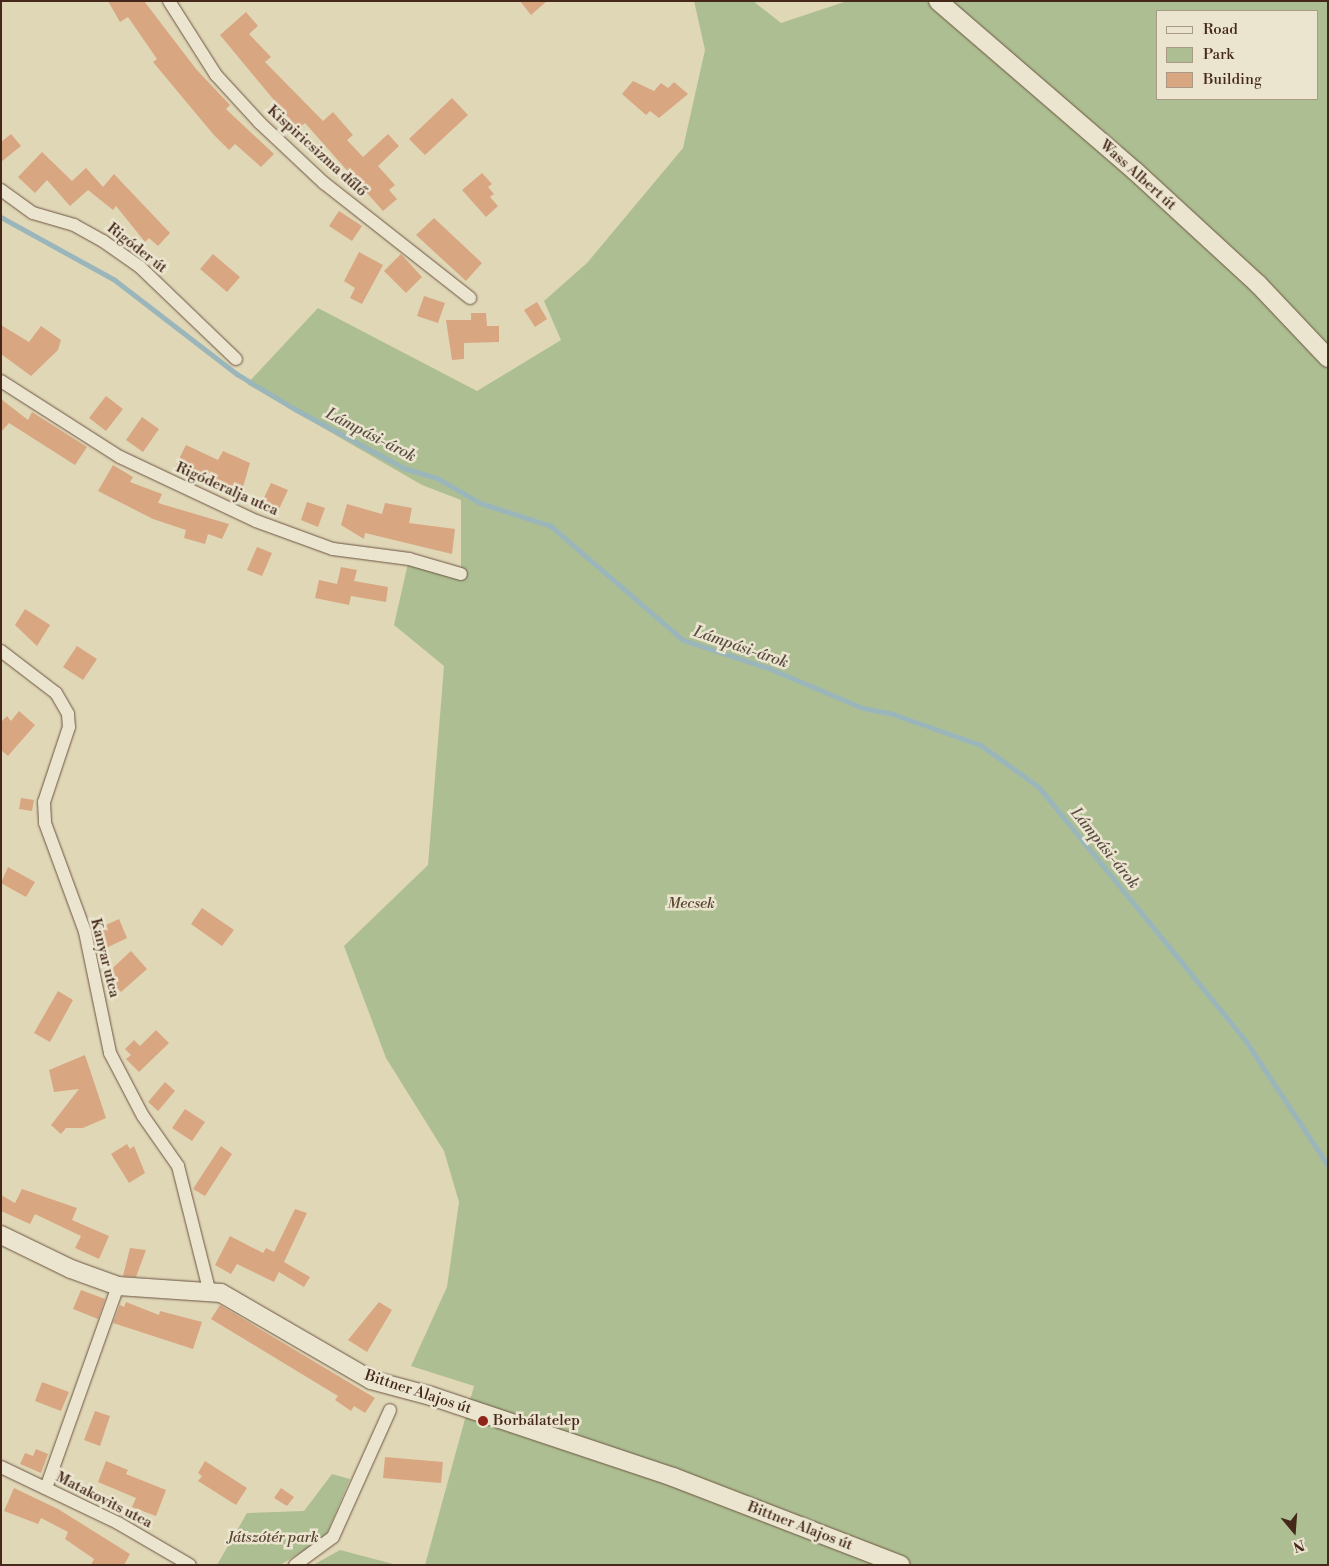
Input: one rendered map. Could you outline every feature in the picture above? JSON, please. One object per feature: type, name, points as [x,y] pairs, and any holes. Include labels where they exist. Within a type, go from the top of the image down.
[{"type":"street","name":"Kispiricsizma dűlő","points":[[169,1],[216,74],[260,122],[324,183],[470,298]]},
{"type":"street","name":"Wass Albert út","points":[[938,1],[1135,171],[1258,284],[1328,358]]},
{"type":"street","name":"Rigóder út","points":[[1,190],[33,213],[74,225],[118,251],[236,360]]},
{"type":"street","name":"Rigóderalja utca","points":[[1,381],[120,456],[256,521],[333,549],[409,559],[461,574]]},
{"type":"street","name":"Kanyar utca","points":[[1,651],[56,692],[68,714],[69,727],[44,802],[45,823],[85,932],[110,1053],[143,1116],[178,1166],[209,1289]]},
{"type":"street","name":"Bittner Alajos út","points":[[1,1235],[118,1286],[209,1289],[372,1380],[432,1396],[673,1477],[901,1565]]},
{"type":"street","points":[[46,1488],[118,1286]]},
{"type":"street","points":[[295,1565],[333,1537],[390,1410]]},
{"type":"street","name":"Matakovits utca","points":[[1,1467],[46,1488],[190,1565]]},
{"type":"green space","name":"Mecsek","points":[[694,1],[753,1],[781,23],[847,1],[1328,1],[1328,1565],[425,1565],[474,1386],[411,1366],[447,1287],[459,1202],[444,1151],[386,1058],[344,946],[428,865],[444,666],[394,625],[409,559],[461,574],[461,500],[422,485],[247,384],[318,308],[477,391],[561,340],[544,301],[587,263],[683,148],[705,50]]},
{"type":"green space","name":"Játszótér park","points":[[332,1474],[350,1479],[325,1538],[280,1565],[217,1565],[247,1513],[304,1511]]},
{"type":"green space","points":[[340,1550],[397,1565],[313,1565]]},
{"type":"building","points":[[108,1],[144,1],[196,69],[230,105],[226,109],[274,154],[261,167],[235,144],[229,150],[213,134],[153,62],[157,59],[128,17],[120,22]]},
{"type":"building","points":[[520,1],[547,1],[531,15]]},
{"type":"building","points":[[246,12],[258,26],[249,34],[271,57],[265,62],[323,121],[333,112],[353,135],[347,140],[363,157],[388,134],[399,146],[378,166],[395,185],[389,190],[397,199],[383,211],[305,123],[298,129],[220,35]]},
{"type":"building","points":[[633,81],[654,91],[661,83],[668,88],[674,82],[688,94],[659,118],[650,111],[646,115],[622,94]]},
{"type":"building","points":[[452,98],[468,115],[425,155],[409,139]]},
{"type":"building","points":[[11,134],[21,146],[1,162],[1,142]]},
{"type":"building","points":[[42,152],[72,181],[86,168],[103,187],[114,174],[170,233],[158,246],[149,238],[145,242],[116,206],[113,210],[88,190],[70,206],[47,180],[35,193],[18,177]]},
{"type":"building","points":[[482,173],[492,184],[488,187],[494,194],[490,197],[498,206],[486,217],[462,190]]},
{"type":"building","points":[[339,211],[362,226],[352,241],[329,226]]},
{"type":"building","points":[[434,218],[482,263],[466,281],[416,235]]},
{"type":"building","points":[[359,252],[383,265],[362,304],[350,298],[355,288],[344,281]]},
{"type":"building","points":[[213,254],[240,277],[227,292],[200,269]]},
{"type":"building","points":[[401,254],[422,277],[406,293],[384,271]]},
{"type":"building","points":[[424,296],[445,303],[438,323],[417,316]]},
{"type":"building","points":[[537,302],[547,319],[535,327],[524,310]]},
{"type":"building","points":[[471,313],[486,313],[487,326],[499,326],[499,342],[464,343],[464,359],[452,360],[446,320],[471,320]]},
{"type":"building","points":[[1,325],[29,342],[41,326],[61,340],[58,350],[31,376],[1,354]]},
{"type":"building","points":[[106,396],[123,409],[106,431],[89,418]]},
{"type":"building","points":[[1,399],[28,420],[32,412],[87,447],[75,465],[9,423],[1,432]]},
{"type":"building","points":[[142,417],[159,429],[143,452],[126,440]]},
{"type":"building","points":[[186,445],[218,460],[223,451],[250,463],[239,501],[222,493],[225,486],[175,467]]},
{"type":"building","points":[[113,465],[133,477],[130,482],[162,494],[158,503],[229,524],[222,539],[208,534],[205,544],[184,538],[186,530],[153,519],[98,491]]},
{"type":"building","points":[[271,483],[288,490],[279,509],[262,502]]},
{"type":"building","points":[[307,502],[325,508],[318,527],[301,520]]},
{"type":"building","points":[[385,503],[412,508],[409,523],[455,529],[452,554],[365,533],[364,539],[341,525],[347,504],[382,514]]},
{"type":"building","points":[[257,547],[272,553],[262,576],[247,570]]},
{"type":"building","points":[[341,567],[357,570],[354,581],[388,587],[386,602],[351,596],[349,605],[315,598],[319,580],[337,584]]},
{"type":"building","points":[[25,609],[50,625],[37,646],[15,625]]},
{"type":"building","points":[[77,646],[97,659],[83,680],[63,667]]},
{"type":"building","points":[[19,711],[35,725],[8,756],[1,750],[1,722],[7,716],[11,721]]},
{"type":"building","points":[[21,798],[34,800],[32,811],[19,809]]},
{"type":"building","points":[[8,867],[35,882],[26,897],[1,883]]},
{"type":"building","points":[[202,908],[234,930],[222,946],[191,924]]},
{"type":"building","points":[[119,919],[127,938],[106,948],[97,929]]},
{"type":"building","points":[[131,951],[147,969],[121,992],[105,975]]},
{"type":"building","points":[[58,991],[73,1000],[50,1042],[34,1033]]},
{"type":"building","points":[[156,1030],[169,1043],[139,1072],[126,1059],[131,1055],[125,1049],[134,1040],[140,1046]]},
{"type":"building","points":[[85,1055],[106,1118],[83,1128],[66,1128],[61,1134],[51,1125],[79,1089],[54,1092],[49,1070]]},
{"type":"building","points":[[165,1082],[175,1091],[158,1111],[148,1102]]},
{"type":"building","points":[[185,1109],[205,1122],[192,1141],[172,1128]]},
{"type":"building","points":[[127,1144],[130,1149],[134,1146],[145,1173],[129,1183],[111,1154]]},
{"type":"building","points":[[221,1146],[232,1154],[205,1196],[193,1189]]},
{"type":"building","points":[[22,1189],[77,1208],[72,1220],[109,1236],[99,1259],[75,1248],[81,1236],[35,1214],[30,1224],[1,1211],[1,1195],[15,1203]]},
{"type":"building","points":[[295,1209],[307,1213],[284,1262],[310,1277],[304,1287],[279,1272],[274,1282],[237,1264],[231,1274],[215,1265],[230,1236],[263,1253],[266,1248],[274,1252]]},
{"type":"building","points":[[130,1248],[146,1250],[136,1277],[123,1276]]},
{"type":"building","points":[[81,1290],[105,1299],[98,1319],[73,1309]]},
{"type":"building","points":[[126,1302],[159,1315],[160,1311],[202,1322],[193,1349],[113,1323],[120,1305],[124,1307]]},
{"type":"building","points":[[379,1302],[392,1310],[367,1352],[348,1340]]},
{"type":"building","points":[[220,1305],[375,1398],[365,1413],[354,1406],[351,1411],[335,1400],[338,1396],[211,1319]]},
{"type":"building","points":[[42,1382],[69,1392],[61,1411],[35,1401]]},
{"type":"building","points":[[95,1411],[110,1416],[100,1446],[84,1440]]},
{"type":"building","points":[[36,1449],[48,1454],[41,1473],[20,1464],[25,1453],[33,1456]]},
{"type":"building","points":[[385,1457],[443,1462],[441,1483],[383,1478]]},
{"type":"building","points":[[106,1461],[128,1470],[126,1474],[166,1490],[156,1516],[132,1507],[136,1498],[98,1482]]},
{"type":"building","points":[[205,1461],[247,1488],[236,1505],[198,1481],[202,1476],[198,1473]]},
{"type":"building","points":[[14,1488],[58,1509],[130,1554],[124,1565],[91,1565],[94,1559],[65,1539],[68,1532],[41,1518],[38,1524],[4,1511]]},
{"type":"building","points":[[281,1488],[294,1497],[287,1506],[274,1498]]},
{"type":"waterway","name":"Lámpási-árok","points":[[1,217],[115,280],[237,374],[295,409],[404,468],[439,479],[480,503],[551,526],[683,640],[771,669],[863,708],[893,714],[981,745],[1039,787],[1246,1041],[1328,1165]]},
{"type":"place","name":"Borbálatelep","points":[[483,1421]]}]
